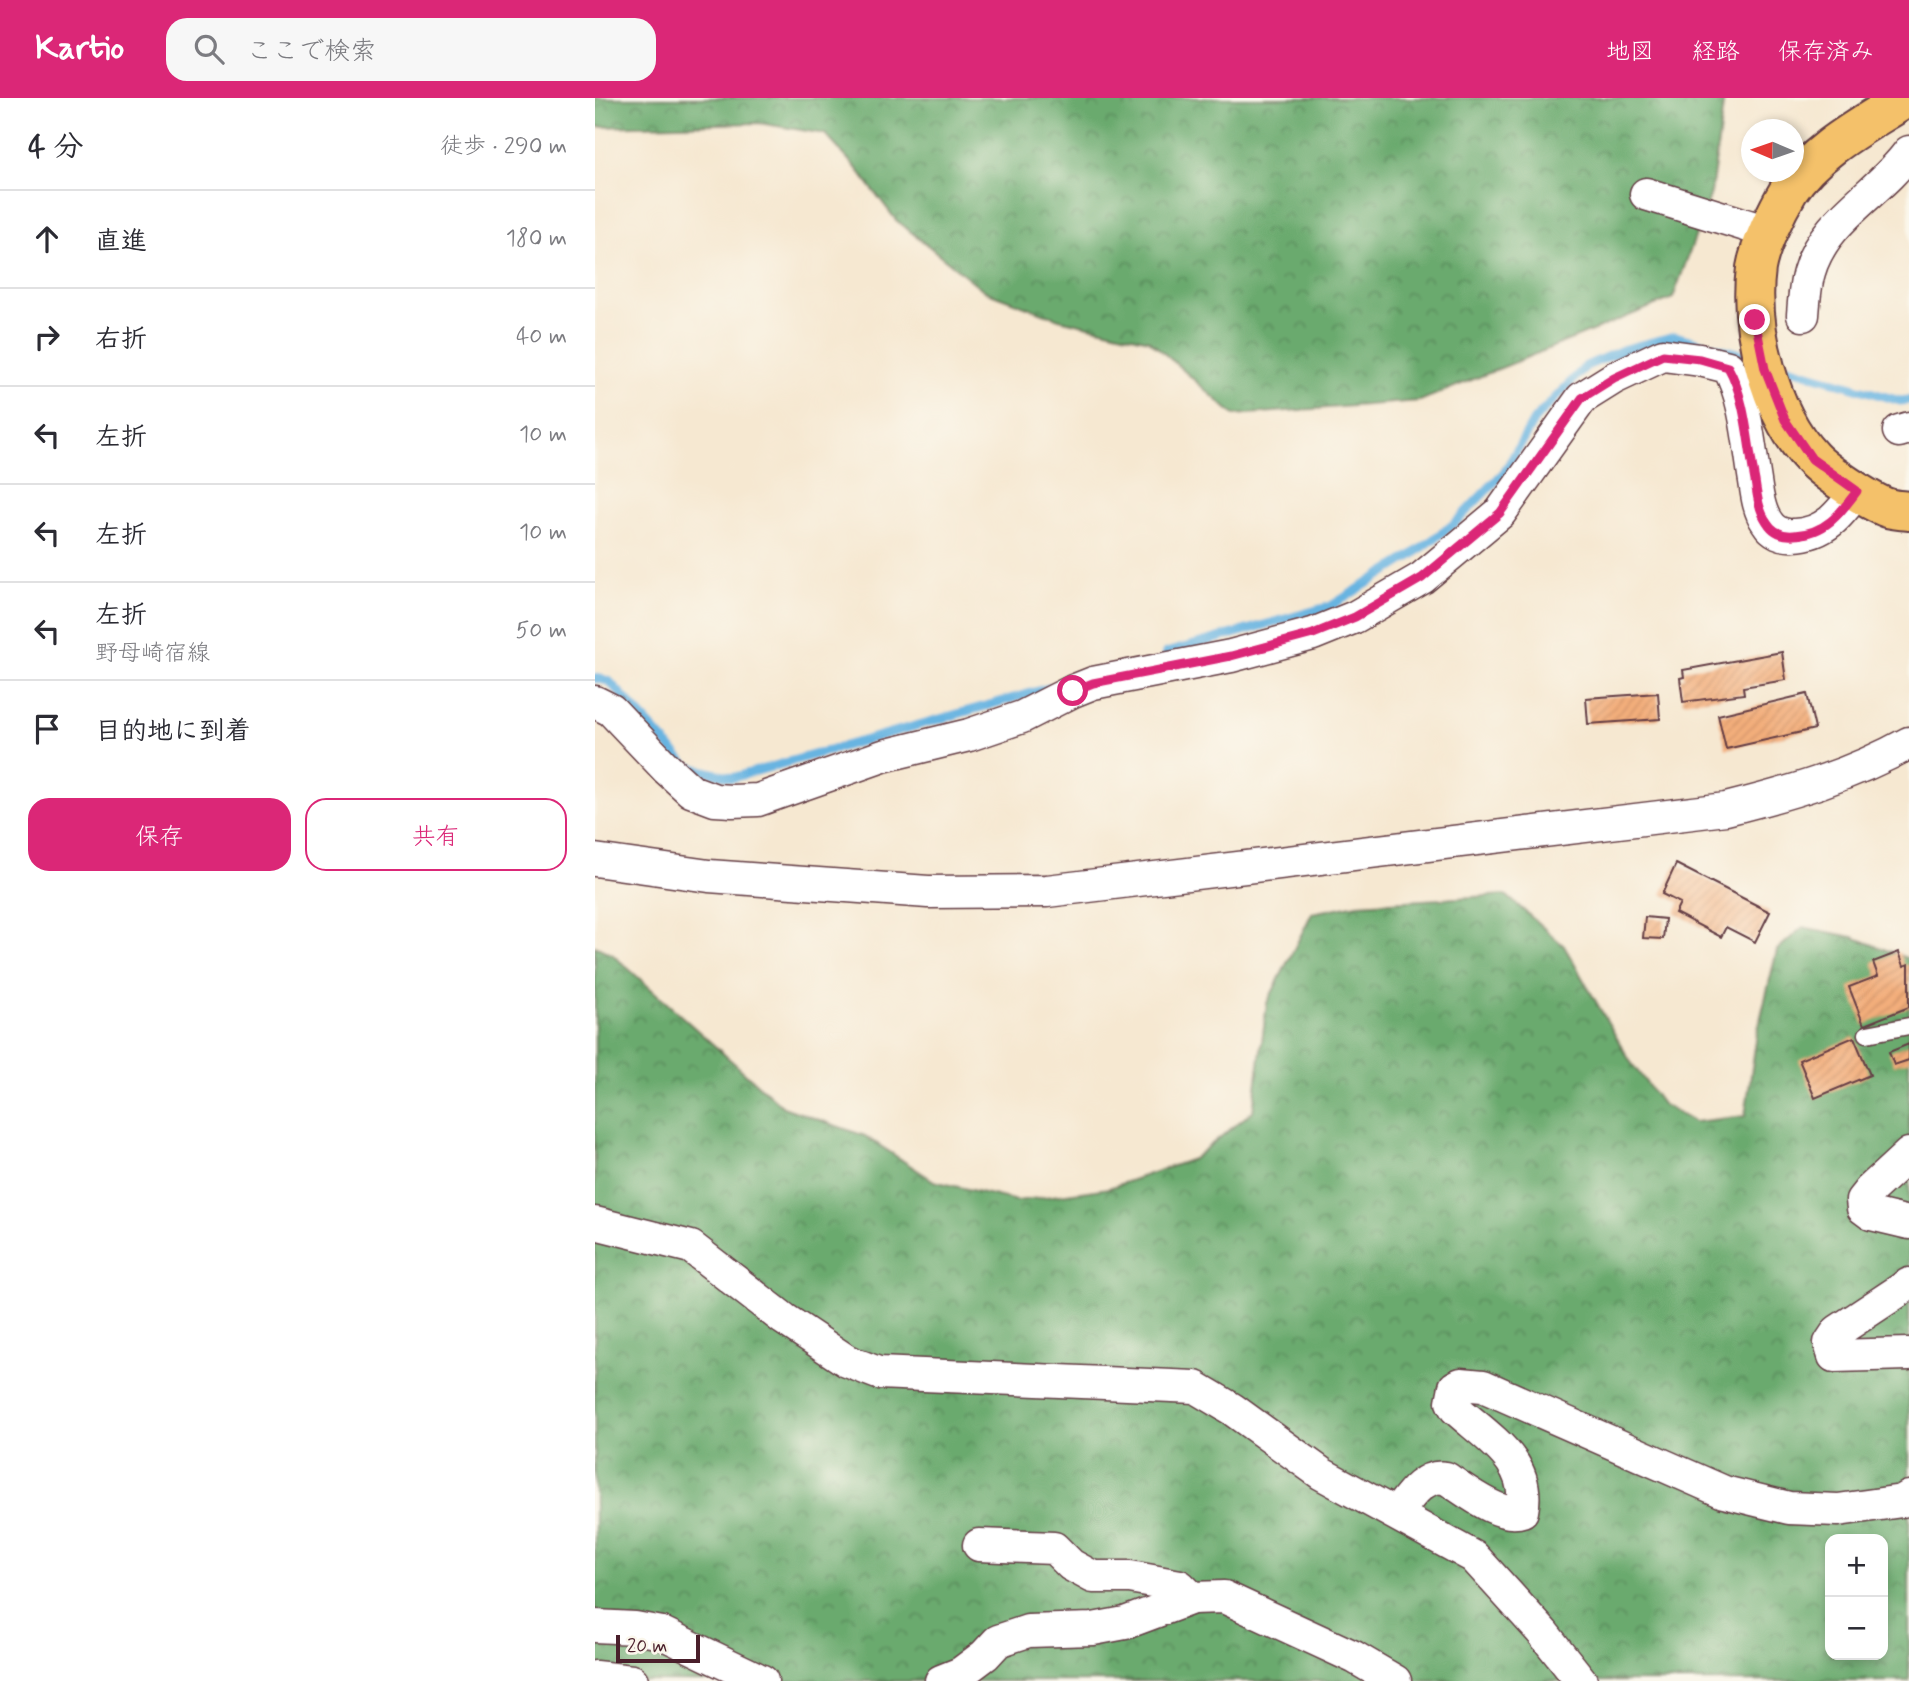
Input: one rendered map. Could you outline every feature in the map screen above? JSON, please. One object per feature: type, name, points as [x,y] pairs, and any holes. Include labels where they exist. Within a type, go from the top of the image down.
[{"type":"main road","points":[[1906,98],[1826,150],[1789,190],[1766,238],[1756,267],[1755,320],[1765,369],[1785,420],[1812,459],[1857,491],[1887,507],[1909,511]]},
{"type":"street","points":[[1803,315],[1809,270],[1830,232],[1899,166],[1909,152]]},
{"type":"street","points":[[1646,194],[1766,238]]},
{"type":"street","points":[[595,702],[611,710],[667,769],[691,790],[715,800],[758,800],[883,756],[1022,717],[1093,683],[1231,656],[1313,634],[1355,617],[1422,578],[1500,513],[1582,398],[1614,378],[1663,355],[1700,359],[1728,367],[1737,381],[1758,503],[1766,521],[1775,531],[1788,536],[1817,531],[1835,520],[1857,491]]},
{"type":"street","points":[[595,860],[709,876],[928,892],[1047,891],[1726,808],[1793,793],[1881,759],[1909,743]]},
{"type":"street","points":[[1909,1154],[1862,1200],[1863,1208],[1871,1214],[1909,1223]]},
{"type":"street","points":[[595,1223],[691,1247],[784,1320],[847,1361],[878,1373],[1195,1387],[1233,1409],[1322,1475],[1397,1513],[1474,1557],[1543,1633],[1581,1681]]},
{"type":"street","points":[[1909,1284],[1838,1331],[1830,1343],[1834,1356],[1909,1354]]},
{"type":"street","points":[[1397,1513],[1421,1485],[1439,1477],[1446,1478],[1499,1511],[1514,1514],[1522,1511],[1524,1487],[1512,1459],[1456,1409],[1452,1402],[1455,1387],[1461,1384],[1483,1386],[1724,1492],[1789,1508],[1838,1510],[1902,1501],[1909,1497]]},
{"type":"street","points":[[979,1545],[1054,1548],[1071,1565],[1093,1577],[1130,1577],[1180,1586],[1192,1598]]},
{"type":"street","points":[[941,1681],[961,1673],[998,1641],[1028,1631],[1093,1629],[1125,1623],[1192,1598],[1224,1597],[1354,1657],[1395,1681]]},
{"type":"street","points":[[595,1626],[635,1628],[662,1633],[762,1681]]},
{"type":"street","points":[[595,1677],[632,1681]]},
{"type":"lane","points":[[1867,1034],[1909,1026]]},
{"type":"green space","points":[[595,98],[1724,98],[1711,193],[1673,298],[1420,401],[1234,415],[1149,340],[1059,319],[985,291],[896,220],[857,169],[825,134],[759,123],[595,127]]},
{"type":"green space","points":[[1506,895],[1564,946],[1630,1061],[1662,1104],[1694,1122],[1745,1116],[1757,1033],[1777,950],[1803,927],[1853,937],[1909,959],[1909,1681],[595,1681],[595,946],[612,954],[783,1107],[865,1136],[934,1181],[1017,1201],[1109,1188],[1193,1159],[1253,1111],[1267,1003],[1312,913],[1357,904]]},
{"type":"building","points":[[1782,652],[1786,680],[1743,687],[1744,694],[1683,702],[1680,678],[1684,677],[1683,670]]},
{"type":"building","points":[[1658,693],[1660,719],[1588,724],[1586,698]]},
{"type":"building","points":[[1807,694],[1815,729],[1726,749],[1718,715]]},
{"type":"building","points":[[1676,864],[1770,912],[1755,942],[1726,927],[1721,937],[1675,913],[1680,903],[1662,894]]},
{"type":"building","points":[[1645,917],[1665,919],[1663,939],[1643,938]]},
{"type":"building","points":[[1899,952],[1904,966],[1909,964],[1909,1007],[1864,1025],[1849,987],[1878,976],[1873,962]]},
{"type":"building","points":[[1854,1037],[1870,1075],[1815,1098],[1799,1060]]},
{"type":"building","points":[[1909,1044],[1909,1060],[1894,1065],[1889,1052]]},
{"type":"waterway","points":[[1166,653],[1331,606],[1411,556],[1455,523],[1505,471],[1534,420],[1586,366],[1625,349],[1675,336],[1752,357]]},
{"type":"waterway","points":[[1775,364],[1900,401],[1909,400]]},
{"type":"waterway","points":[[595,678],[609,681],[687,766],[732,778],[1049,688]]},
{"type":"route","points":[[1073,691],[1093,683],[1231,656],[1313,634],[1355,617],[1422,578],[1500,513],[1582,398],[1614,378],[1663,355],[1700,359],[1728,367],[1737,381],[1758,503],[1766,521],[1775,531],[1788,536],[1817,531],[1835,520],[1857,491],[1812,459],[1785,420],[1765,369],[1755,320]]}]
